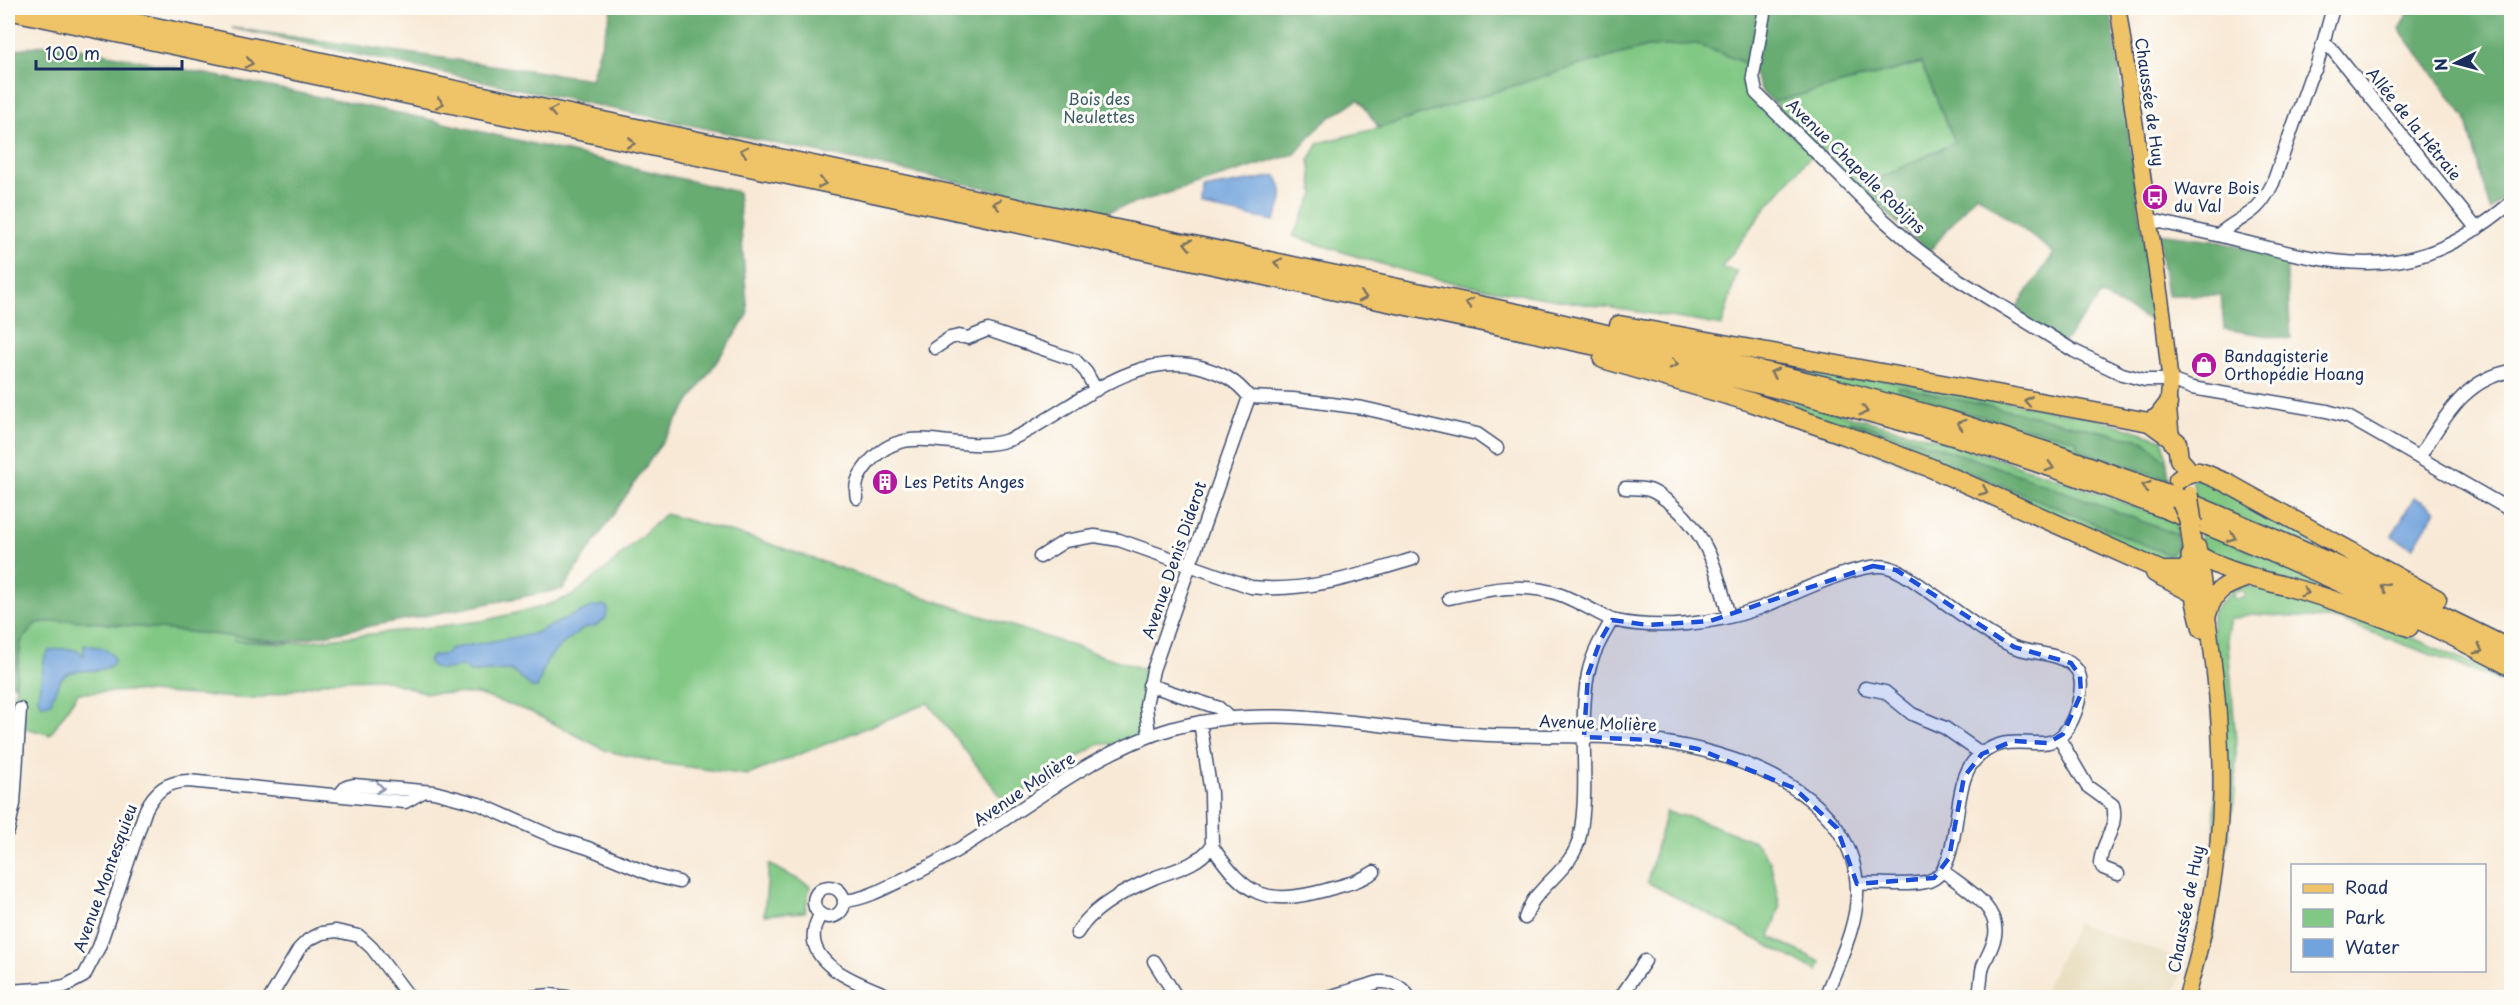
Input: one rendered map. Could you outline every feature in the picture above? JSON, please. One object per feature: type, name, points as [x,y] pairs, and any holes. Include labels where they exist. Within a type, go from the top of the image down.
[{"type":"highway","points":[[65,8],[1521,322],[1615,350],[1823,400],[2059,470],[2253,545],[2447,633],[2511,667]]},
{"type":"highway","points":[[8,10],[1826,386],[1949,420],[2061,456],[2179,498],[2360,575],[2511,650]]},
{"type":"highway","points":[[1521,322],[1543,311],[2150,422],[2177,442],[2194,560]]},
{"type":"highway","points":[[1521,322],[1529,341],[1609,360],[1699,386],[1842,434],[1930,468],[2054,521],[2133,559],[2193,593]]},
{"type":"highway","points":[[2150,422],[2158,417],[2168,404]]},
{"type":"highway","points":[[2183,480],[2216,474],[2225,482],[2511,641]]},
{"type":"highway","points":[[2133,559],[2171,572],[2183,571],[2194,560]]},
{"type":"highway","points":[[2194,560],[2248,578],[2292,588],[2430,635],[2447,633]]},
{"type":"highway","points":[[2207,614],[2211,600],[2221,588],[2248,578]]},
{"type":"main road","name":"Chaussée de Huy","points":[[2118,8],[2170,380],[2168,404],[2171,436]]},
{"type":"main road","name":"Chaussée de Huy","points":[[2170,380],[2177,398],[2183,480]]},
{"type":"main road","name":"Chaussée de Huy","points":[[2194,560],[2193,593],[2214,682]]},
{"type":"main road","name":"Chaussée de Huy","points":[[2186,998],[2204,928],[2218,844],[2221,796],[2220,745],[2207,614],[2194,560]]},
{"type":"street","name":"Avenue Chapelle Robijns","points":[[1765,8],[1753,76],[1754,89],[1884,220],[1959,280],[2074,351],[2131,376],[2152,381],[2170,380]]},
{"type":"street","points":[[2218,235],[2246,218],[2265,199],[2273,183],[2323,43],[2333,8]]},
{"type":"street","name":"Allée de la Hêtraie","points":[[2323,43],[2331,48],[2370,94],[2477,229]]},
{"type":"street","points":[[2148,219],[2309,257],[2341,263],[2367,263],[2425,254],[2477,229],[2511,202]]},
{"type":"street","points":[[935,348],[950,338],[968,338],[987,330],[1075,360],[1086,372],[1096,390]]},
{"type":"street","points":[[857,498],[855,486],[859,475],[873,458],[892,446],[916,438],[967,445],[1003,442],[1026,432],[1122,375],[1159,365],[1182,364],[1208,369],[1230,378],[1242,387],[1249,397],[1293,399],[1364,408],[1477,434],[1497,448]]},
{"type":"street","points":[[2419,457],[2463,394],[2487,377],[2511,371]]},
{"type":"street","points":[[2170,380],[2192,388],[2327,411],[2348,417],[2511,511]]},
{"type":"street","name":"Avenue Denis Diderot","points":[[1149,736],[1146,705],[1149,685],[1249,397]]},
{"type":"street","points":[[1625,488],[1652,491],[1673,506],[1690,523],[1713,560],[1729,616]]},
{"type":"street","points":[[1040,557],[1065,541],[1095,536],[1119,540],[1251,587],[1273,589],[1313,585],[1367,573],[1413,559]]},
{"type":"street","points":[[1449,598],[1511,587],[1540,589],[1573,600],[1612,620],[1648,625],[1710,621],[1760,608],[1866,567],[1882,566],[1896,570],[2009,644],[2071,663],[2080,676],[2081,694],[2066,729],[2059,738],[2048,744],[2013,741],[1993,747],[1973,762],[1964,777],[1948,858],[1943,871],[1934,879],[1923,882],[1857,884]]},
{"type":"street","points":[[1526,918],[1536,896],[1555,878],[1577,847],[1583,811],[1588,674],[1598,645],[1612,620]]},
{"type":"street","points":[[1149,685],[1219,708],[1228,717]]},
{"type":"street","points":[[1865,688],[1885,692],[1912,714],[1945,728],[1982,753]]},
{"type":"street","points":[[8,831],[14,804],[20,709]]},
{"type":"street","name":"Avenue Molière","points":[[820,914],[827,917],[838,914],[844,901],[869,896],[941,862],[1085,767],[1113,752],[1149,736],[1200,722],[1228,717],[1265,715],[1326,718],[1469,734],[1650,740],[1698,749],[1747,765],[1794,788],[1821,808],[1837,828],[1850,854],[1857,884],[1856,903],[1851,926],[1825,998]]},
{"type":"street","points":[[1200,722],[1211,793],[1212,846],[1238,881],[1253,891],[1272,897],[1302,896],[1363,880],[1374,872]]},
{"type":"street","points":[[2059,738],[2086,786],[2113,805],[2115,811],[2112,831],[2100,863],[2103,868],[2118,874]]},
{"type":"street","name":"Avenue Montesquieu","points":[[8,991],[65,986],[84,976],[99,947],[146,809],[153,796],[167,784],[188,781],[323,795],[340,794],[346,787],[354,785],[434,792],[479,804],[556,838],[588,848],[655,876],[679,882]]},
{"type":"street","points":[[1077,933],[1084,921],[1119,896],[1144,883],[1191,865],[1212,846]]},
{"type":"street","points":[[1943,871],[1983,903],[1990,911],[1995,924],[1995,939],[1984,966],[1982,984],[1977,998]]},
{"type":"street","points":[[844,901],[842,894],[834,888],[821,889],[813,900],[820,914],[814,929],[817,950],[826,964],[894,998]]},
{"type":"street","points":[[270,998],[299,949],[308,940],[322,933],[336,931],[359,936],[372,948],[410,998]]},
{"type":"street","points":[[1154,961],[1177,998]]},
{"type":"street","points":[[1620,998],[1645,961]]},
{"type":"street","points":[[1325,998],[1379,982],[1388,982],[1402,988],[1410,998]]},
{"type":"street","points":[[519,998],[550,995],[574,998]]},
{"type":"highlighted area","points":[[1873,566],[1896,570],[2014,647],[2071,663],[2080,676],[2081,694],[2063,734],[2048,743],[2013,741],[1982,754],[1964,777],[1949,858],[1934,878],[1857,884],[1837,828],[1794,788],[1698,749],[1650,740],[1584,737],[1588,674],[1601,639],[1612,620],[1648,625],[1710,621]]},
{"type":"shaded area","points":[[2077,923],[2186,961],[2173,997],[2041,997]]},
{"type":"green space","name":"Bois des Neulettes","points":[[612,8],[2110,8],[2156,324],[2101,295],[2063,343],[2014,311],[2054,253],[1976,194],[1929,252],[1860,188],[1955,142],[1921,63],[1773,102],[1762,92],[1750,65],[1697,44],[1647,47],[1573,67],[1379,128],[1359,99],[1324,121],[1295,154],[1103,213],[232,28],[591,79]]},
{"type":"green space","points":[[2411,8],[2511,8],[2511,191],[2490,210],[2466,118],[2399,29]]},
{"type":"green space","points":[[54,43],[423,118],[738,192],[748,315],[563,589],[288,642],[71,620],[36,623],[21,642],[15,685],[8,683],[8,51]]},
{"type":"green space","points":[[1697,44],[1750,65],[1748,87],[1755,101],[1770,117],[1813,153],[1768,205],[1721,268],[1737,271],[1722,326],[1515,294],[1447,281],[1389,266],[1293,236],[1314,194],[1309,160],[1319,143],[1379,128],[1573,67],[1647,47]]},
{"type":"green space","points":[[1921,63],[1956,142],[1860,188],[1773,102]]},
{"type":"green space","points":[[2158,233],[2214,240],[2286,260],[2291,339],[2224,329],[2221,295],[2167,295]]},
{"type":"green space","points":[[1625,331],[2099,419],[2163,439],[2167,463],[2145,441],[1898,387],[1899,396],[2077,440],[2078,450],[2169,479],[2170,486],[2195,495],[2192,476],[2194,476],[2369,569]]},
{"type":"green space","points":[[1673,373],[1770,395],[1939,440],[2051,476],[2227,540],[2401,619],[2214,559],[2202,545],[2200,533],[2176,524],[2177,535],[1974,459],[1851,421],[1847,427],[2005,486],[2168,554],[2178,545],[2181,560],[2169,567]]},
{"type":"green space","points":[[1898,386],[2145,441],[2167,463],[2169,479],[2078,450],[2076,440],[1899,396]]},
{"type":"green space","points":[[1850,421],[1974,459],[2096,504],[2177,535],[2178,545],[2169,555],[2005,486],[1847,427]]},
{"type":"green space","points":[[665,514],[759,540],[1149,671],[1141,705],[1144,735],[1119,744],[1099,744],[1006,803],[928,703],[748,775],[666,764],[607,751],[531,712],[477,694],[426,693],[381,679],[335,680],[254,699],[132,691],[78,693],[50,735],[11,724],[21,642],[36,623],[71,620],[288,642],[233,641],[285,644],[482,621],[541,607],[572,596],[608,567]]},
{"type":"green space","points":[[2237,585],[2238,592],[2233,593],[2234,599],[2244,598],[2244,592],[2240,591],[2239,585],[2299,599],[2368,621],[2416,640],[2511,682],[2511,685],[2339,620],[2250,614],[2230,620],[2227,632],[2236,743],[2235,793],[2212,939],[2197,997],[2192,998],[2216,893],[2212,612]]},
{"type":"green space","points":[[1666,812],[1693,818],[1754,841],[1770,861],[1780,907],[1770,937],[1821,962],[1817,971],[1647,882]]},
{"type":"green space","points":[[769,864],[810,886],[805,912],[764,915]]},
{"type":"water","points":[[1276,176],[1281,187],[1282,198],[1274,221],[1202,207],[1203,189]]},
{"type":"water","points":[[2414,497],[2436,510],[2413,548],[2392,536]]},
{"type":"water","points":[[604,605],[608,609],[605,619],[595,626],[584,628],[559,647],[547,660],[537,688],[533,688],[511,670],[471,672],[462,666],[439,669],[428,661],[433,656],[446,654],[449,649],[533,634],[589,608]]},
{"type":"water","points":[[84,645],[103,648],[113,656],[114,663],[103,669],[67,674],[59,683],[50,703],[40,704],[38,697],[45,656],[50,650],[64,649],[76,650],[84,655]]},
{"type":"place","name":"Wavre Bois du Val","points":[[2155,197]]},
{"type":"place","name":"Bandagisterie Orthopédie Hoang","points":[[2204,365]]},
{"type":"place","name":"Les Petits Anges","points":[[885,482]]}]
